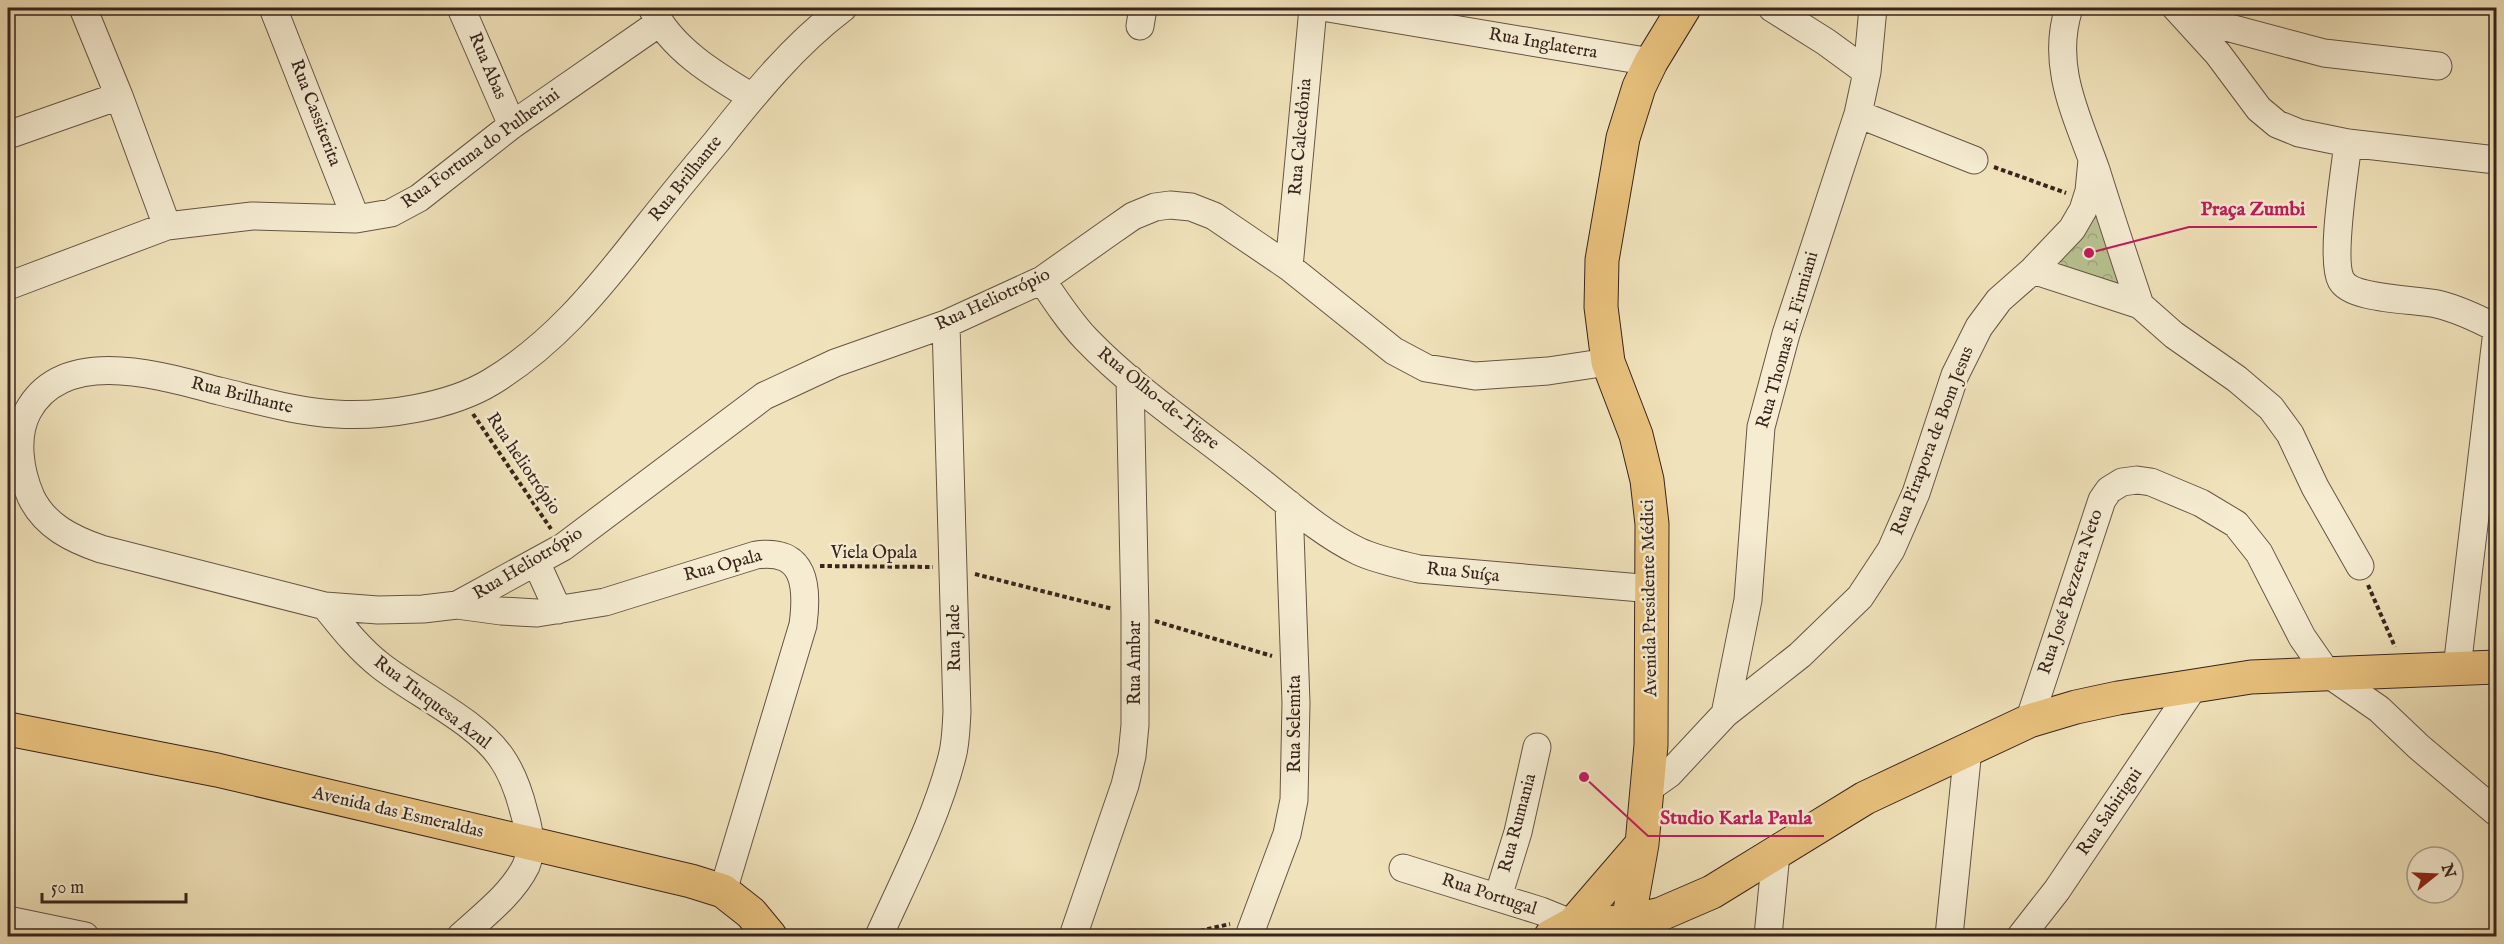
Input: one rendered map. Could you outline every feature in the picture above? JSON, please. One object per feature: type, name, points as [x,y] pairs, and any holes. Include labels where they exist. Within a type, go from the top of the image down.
[{"type":"main road","name":"Avenida Presidente Médici","points":[[1596,931],[1642,843],[1651,745],[1653,590],[1652,524],[1647,480],[1636,435],[1608,362],[1601,307],[1602,260],[1623,138],[1639,87],[1683,8]]},
{"type":"main road","points":[[1596,931],[1661,914],[1686,904],[1776,853],[1865,798],[2029,721],[2097,702],[2251,677],[2496,667]]},
{"type":"main road","name":"Avenida das Esmeraldas","points":[[8,729],[217,770],[648,870],[723,891],[751,913],[770,936]]},
{"type":"main road","points":[[1596,931],[1642,843]]},
{"type":"street","points":[[83,8],[168,226]]},
{"type":"street","name":"Rua Cassiterita","points":[[273,8],[356,219]]},
{"type":"street","name":"Rua Abas","points":[[462,8],[512,125]]},
{"type":"street","name":"Rua Calcedônia","points":[[1289,267],[1313,8]]},
{"type":"street","name":"Rua Inglaterra","points":[[1328,8],[1651,62]]},
{"type":"street","points":[[1772,8],[1826,42],[1867,72]]},
{"type":"street","name":"Rua Thomas E. Firmiani","points":[[1725,714],[1748,600],[1761,427],[1786,334],[1858,114],[1867,72],[1873,8]]},
{"type":"street","name":"Rua Pirapora de Bom Jesus","points":[[1648,789],[1669,774],[1725,714],[1800,655],[1860,597],[1891,550],[1904,522],[1916,493],[1955,375],[1978,327],[2000,300],[2033,270],[2072,229],[2083,210],[2092,160],[2070,99],[2064,74],[2062,28],[2068,8]]},
{"type":"street","name":"Rua Brilhante","points":[[457,605],[423,609],[378,610],[325,606],[100,549],[75,540],[43,517],[35,505],[22,468],[20,444],[24,419],[33,402],[48,388],[70,377],[88,372],[120,371],[154,374],[301,410],[334,414],[390,413],[461,396],[489,384],[554,336],[571,318],[611,273],[752,97],[782,63],[839,9]]},
{"type":"street","points":[[2180,12],[2324,53],[2438,66]]},
{"type":"street","points":[[2180,12],[2218,54],[2259,109],[2277,124],[2299,133],[2348,143],[2496,160]]},
{"type":"street","points":[[655,15],[683,49],[752,97]]},
{"type":"street","name":"Rua Fortuna do Pulherini","points":[[8,286],[168,226],[252,216],[356,219],[377,217],[406,206],[655,15]]},
{"type":"street","points":[[8,135],[119,96]]},
{"type":"street","points":[[1858,114],[1974,160]]},
{"type":"street","points":[[2348,143],[2338,240],[2338,272],[2341,281],[2347,288],[2361,293],[2437,304],[2478,318],[2496,328]]},
{"type":"street","points":[[2092,160],[2140,305]]},
{"type":"street","name":"Rua Heliotrópio","points":[[457,605],[563,547],[764,396],[835,363],[946,324],[1042,280],[1134,216],[1155,207],[1170,205],[1191,207],[1214,216],[1289,267],[1394,351],[1426,368],[1475,376],[1548,371],[1608,362]]},
{"type":"street","points":[[2033,270],[2140,305],[2174,335],[2237,379],[2271,408],[2290,434],[2315,487],[2360,566]]},
{"type":"street","name":"Rua Olho-de-Tigre","points":[[1042,280],[1064,313],[1086,339],[1130,379],[1289,504]]},
{"type":"street","name":"Rua Jade","points":[[879,936],[939,798],[952,756],[957,712],[946,324]]},
{"type":"street","points":[[2457,668],[2496,339]]},
{"type":"street","name":"Rua Ambar","points":[[1073,936],[1115,817],[1133,746],[1136,680],[1130,379]]},
{"type":"street","name":"Rua José Bezzera Neto","points":[[2029,721],[2094,519],[2109,490],[2122,482],[2137,480],[2151,482],[2201,503],[2236,524],[2259,553],[2302,637],[2327,673]]},
{"type":"street","name":"Rua Suíça","points":[[1289,504],[1359,551],[1419,569],[1653,590]]},
{"type":"street","name":"Rua Selemita","points":[[1252,927],[1287,834],[1294,800],[1296,683],[1289,504]]},
{"type":"street","name":"Rua Opala","points":[[457,605],[537,613],[605,602],[756,555],[780,555],[795,565]]},
{"type":"street","points":[[536,562],[558,610]]},
{"type":"street","points":[[723,891],[803,625],[805,589],[795,565]]},
{"type":"street","name":"Rua Turquesa Azul","points":[[325,606],[379,665],[469,726],[488,742],[512,775],[526,820],[530,844]]},
{"type":"street","points":[[2327,673],[2379,709],[2428,755],[2496,812]]},
{"type":"street","name":"Rua Sabirigui","points":[[2021,936],[2057,890],[2195,685]]},
{"type":"street","points":[[1651,745],[1704,736]]},
{"type":"street","name":"Rua Rumania","points":[[1498,897],[1518,832],[1537,747]]},
{"type":"street","points":[[1949,936],[1968,749]]},
{"type":"street","points":[[461,936],[498,903],[514,884],[526,864],[530,844]]},
{"type":"street","points":[[1768,936],[1776,853]]},
{"type":"street","name":"Rua Portugal","points":[[1403,868],[1498,897],[1596,931]]},
{"type":"street","points":[[8,920],[85,936]]},
{"type":"path","points":[[1974,160],[2086,200]]},
{"type":"path","name":"Rua heliotrópio","points":[[461,396],[563,547]]},
{"type":"path","name":"Viela Opala","points":[[795,565],[953,568]]},
{"type":"path","points":[[2360,566],[2404,670]]},
{"type":"path","points":[[1178,936],[1252,927]]},
{"type":"green space","points":[[2100,214],[2128,291],[2057,274],[2054,259],[2085,224]]},
{"type":"place","name":"Praça Zumbi","points":[[2089,253]]},
{"type":"place","name":"Studio Karla Paula","points":[[1584,777]]}]
